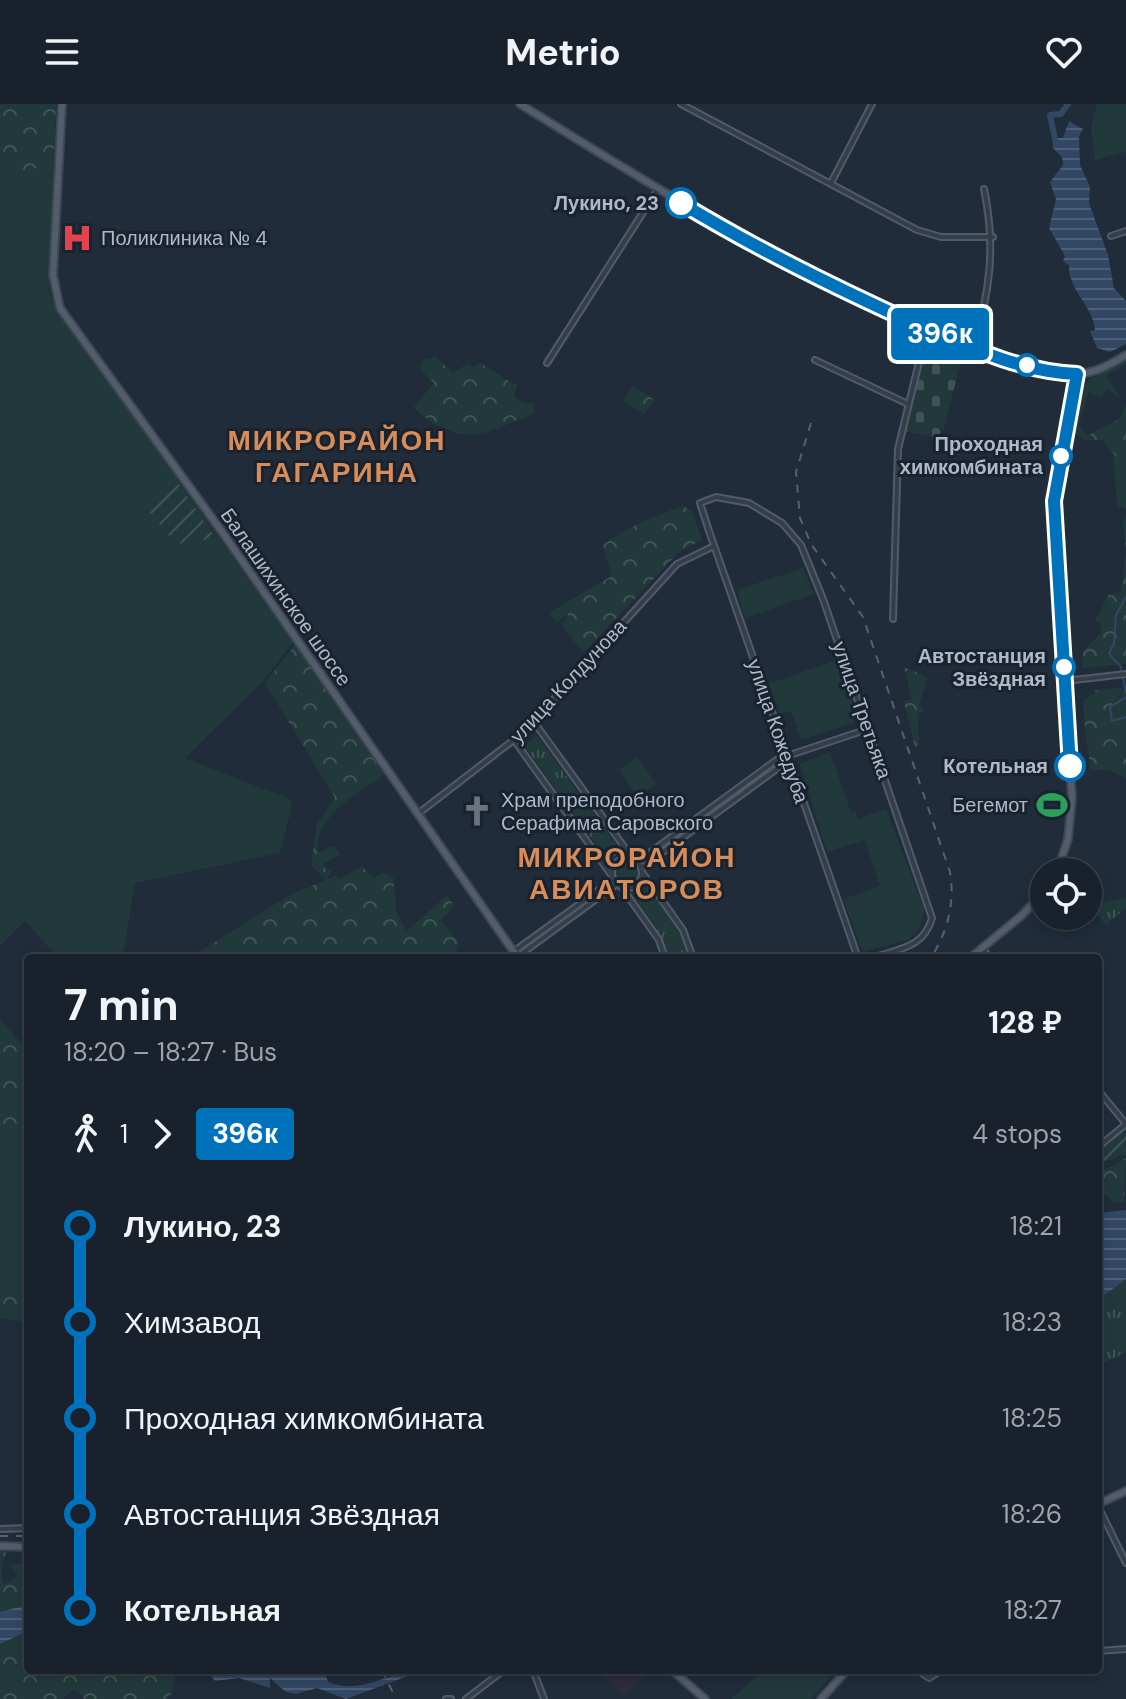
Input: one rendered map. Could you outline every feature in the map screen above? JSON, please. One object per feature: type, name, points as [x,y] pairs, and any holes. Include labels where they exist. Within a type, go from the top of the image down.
[{"type":"main road","name":"Балашихинское шоссе","points":[[62,104],[53,275],[60,308],[234,550],[515,954]]},
{"type":"main road","points":[[520,104],[773,256],[927,329],[973,348],[1063,373],[1077,374],[1098,369]]},
{"type":"main road","points":[[1076,389],[1085,377],[1126,355]]},
{"type":"main road","points":[[1063,373],[1076,389]]},
{"type":"main road","points":[[1062,858],[1068,839],[1072,798],[1054,501],[1077,374]]},
{"type":"main road","points":[[975,954],[1030,905]]},
{"type":"main road","points":[[1102,1503],[1126,1491]]},
{"type":"main road","points":[[0,1546],[24,1547]]},
{"type":"main road","points":[[677,1674],[705,1699]]},
{"type":"main road","points":[[821,1699],[843,1674]]},
{"type":"street","points":[[681,104],[931,236],[993,237]]},
{"type":"street","points":[[834,184],[872,104]]},
{"type":"street","points":[[547,363],[658,189]]},
{"type":"street","points":[[973,348],[985,301],[993,237],[984,189]]},
{"type":"street","points":[[1111,236],[1126,231]]},
{"type":"street","points":[[893,619],[898,449],[927,329]]},
{"type":"street","points":[[815,360],[908,404]]},
{"type":"street","name":"улица Третьяка","points":[[700,503],[716,497],[749,503],[771,514],[795,537],[821,595],[932,918],[927,932],[915,944],[884,954]]},
{"type":"street","name":"улица Кожедуба","points":[[700,503],[857,954]]},
{"type":"street","name":"улица Колдунова","points":[[417,814],[534,722],[677,564],[714,546]]},
{"type":"street","points":[[1064,681],[1126,674]]},
{"type":"street","points":[[534,722],[683,930],[692,954]]},
{"type":"street","points":[[638,865],[788,756],[868,729]]},
{"type":"street","points":[[514,740],[659,940],[664,954]]},
{"type":"street","points":[[519,954],[616,881],[620,860],[638,865]]},
{"type":"street","points":[[616,881],[637,884],[638,865]]},
{"type":"street","points":[[982,948],[987,954]]},
{"type":"street","points":[[1102,1095],[1126,1124],[1102,1144]]},
{"type":"street","points":[[1102,1513],[1126,1563]]},
{"type":"street","points":[[0,1529],[24,1528]]},
{"type":"street","points":[[1102,1651],[1126,1649]]},
{"type":"street","points":[[466,1699],[499,1674]]},
{"type":"street","points":[[535,1674],[544,1699]]},
{"type":"shaded area","points":[[601,1674],[645,1674],[626,1696]]},
{"type":"green space","points":[[0,104],[56,104],[54,153],[31,172],[8,175],[0,181]]},
{"type":"green space","points":[[1097,104],[1126,104],[1126,152],[1095,160],[1091,128]]},
{"type":"green space","points":[[54,153],[49,288],[54,305],[293,642],[263,681],[185,758],[290,799],[292,806],[280,853],[135,883],[124,951],[115,954],[54,954],[25,921],[0,946],[0,181],[8,175],[31,172]]},
{"type":"green space","points":[[933,335],[964,349],[944,429],[936,438],[906,431],[927,345]]},
{"type":"green space","points":[[436,357],[453,373],[467,364],[473,367],[480,363],[517,386],[514,397],[525,404],[534,402],[534,414],[472,435],[457,433],[432,422],[414,407],[434,383],[420,369],[423,360]]},
{"type":"green space","points":[[1126,359],[1126,364],[1106,376],[1122,399],[1107,389],[1102,398],[1089,392],[1079,424],[1087,436],[1085,440],[1072,433],[1066,451],[1081,389],[1095,374]]},
{"type":"green space","points":[[633,385],[654,400],[644,414],[623,400]]},
{"type":"green space","points":[[1126,405],[1126,468],[1102,440],[1085,440],[1121,418]]},
{"type":"green space","points":[[1113,450],[1126,468],[1126,509],[1117,506]]},
{"type":"green space","points":[[175,479],[217,538],[176,544],[143,504]]},
{"type":"green space","points":[[683,506],[692,511],[702,540],[679,552],[584,652],[562,627],[569,612],[557,622],[550,614],[552,611],[612,576],[603,545],[631,527]]},
{"type":"green space","points":[[1126,515],[1126,551],[1123,522]]},
{"type":"green space","points":[[1126,551],[1126,664],[1082,668],[1083,651],[1101,633],[1101,624],[1096,620],[1109,594],[1121,592]]},
{"type":"green space","points":[[803,568],[814,594],[745,618],[737,590]]},
{"type":"green space","points":[[295,645],[384,774],[340,807],[323,827],[318,839],[318,852],[334,846],[340,854],[323,864],[327,871],[332,870],[327,879],[336,876],[340,879],[362,866],[374,878],[382,873],[393,877],[397,914],[407,931],[447,895],[454,906],[441,920],[458,942],[455,954],[196,954],[288,896],[326,880],[311,865],[317,824],[335,798],[265,683]]},
{"type":"green space","points":[[837,660],[857,716],[853,723],[801,740],[791,711],[780,714],[768,684]]},
{"type":"green space","points":[[904,667],[927,677],[920,702],[923,712],[918,714],[919,746],[915,747],[904,702],[911,699]]},
{"type":"green space","points":[[1120,688],[1126,691],[1126,750],[1108,723],[1107,710],[1121,695]]},
{"type":"green space","points":[[1120,688],[1123,691],[1107,710],[1108,723],[1126,750],[1126,778],[1109,770],[1090,770],[1084,717],[1084,699],[1096,693],[1095,690]]},
{"type":"green space","points":[[537,736],[621,851],[608,861],[524,745]]},
{"type":"green space","points":[[830,752],[851,812],[855,811],[858,819],[886,809],[924,909],[917,932],[908,940],[863,952],[843,899],[880,886],[865,840],[827,852],[800,764]]},
{"type":"green space","points":[[637,757],[656,784],[638,797],[619,770]]},
{"type":"green space","points":[[627,860],[636,864],[640,873],[636,882],[627,886],[618,882],[614,873],[618,864]]},
{"type":"green space","points":[[645,880],[675,923],[688,954],[666,954],[660,938],[627,893]]},
{"type":"green space","points":[[1126,898],[1126,908],[1106,925],[1102,920],[1102,901]]},
{"type":"green space","points":[[0,1020],[24,1046],[24,1127],[0,1138]]},
{"type":"green space","points":[[24,1127],[24,1268],[0,1288],[0,1138]]},
{"type":"green space","points":[[1122,1130],[1126,1135],[1126,1154],[1102,1163],[1102,1147]]},
{"type":"green space","points":[[1126,1158],[1124,1203],[1113,1202],[1102,1193],[1102,1171]]},
{"type":"green space","points":[[24,1268],[24,1321],[0,1318],[0,1288]]},
{"type":"green space","points":[[1126,1279],[1126,1352],[1102,1364],[1102,1297]]},
{"type":"green space","points":[[0,1551],[7,1553],[1,1564],[3,1585],[18,1576],[10,1565],[21,1564],[24,1557],[24,1607],[0,1612]]},
{"type":"green space","points":[[24,1633],[24,1674],[180,1674],[175,1677],[172,1693],[166,1699],[84,1699],[78,1691],[72,1690],[63,1699],[0,1699],[0,1644]]},
{"type":"green space","points":[[759,1674],[833,1674],[811,1699],[731,1699]]},
{"type":"water","points":[[1069,121],[1083,129],[1079,136],[1080,165],[1090,187],[1089,203],[1108,255],[1114,288],[1126,301],[1126,344],[1110,352],[1097,348],[1090,331],[1095,330],[1090,313],[1072,283],[1069,265],[1063,261],[1065,256],[1049,228],[1056,199],[1050,182],[1063,165],[1062,157],[1053,148],[1054,138],[1063,138]]},
{"type":"water","points":[[1126,1210],[1126,1279],[1102,1297],[1102,1213]]},
{"type":"water","points":[[24,1606],[24,1633],[0,1644],[0,1612]]},
{"type":"water","points":[[209,1674],[325,1674],[328,1682],[353,1686],[400,1674],[413,1674],[346,1699],[317,1688],[296,1694],[286,1692],[270,1678],[270,1688],[239,1678],[215,1681]]},
{"type":"waterway","points":[[1056,144],[1050,115],[1061,114],[1068,104]]},
{"type":"waterway","points":[[1126,597],[1116,615],[1114,643],[1109,654],[1121,667],[1126,693]]},
{"type":"waterway","points":[[1126,697],[1110,707],[1112,721],[1126,717]]},
{"type":"railway","points":[[811,423],[796,472],[800,518],[811,544],[863,617],[950,872],[952,895],[949,916],[933,954]]},
{"type":"railway","points":[[0,1536],[24,1536]]},
{"type":"railway","points":[[384,1674],[396,1699]]},
{"type":"bus line","name":"396к","points":[[681,203],[804,272],[973,348],[1024,365],[1077,374],[1054,501],[1070,766]]},
{"type":"place","name":"Лукино, 23","points":[[681,203]]},
{"type":"place","name":"Поликлиника № 4","points":[[77,238]]},
{"type":"place","name":"Проходная химкомбината","points":[[1061,456]]},
{"type":"place","name":"Автостанция Звёздная","points":[[1064,667]]},
{"type":"place","name":"Котельная","points":[[1070,766]]},
{"type":"place","name":"Бегемот","points":[[1052,805]]},
{"type":"place","name":"Храм преподобного Серафима Саровского","points":[[477,811]]},
{"type":"district","name":"МИКРОРАЙОН ГАГАРИНА","points":[[337,456]]},
{"type":"district","name":"МИКРОРАЙОН АВИАТОРОВ","points":[[627,873]]}]
